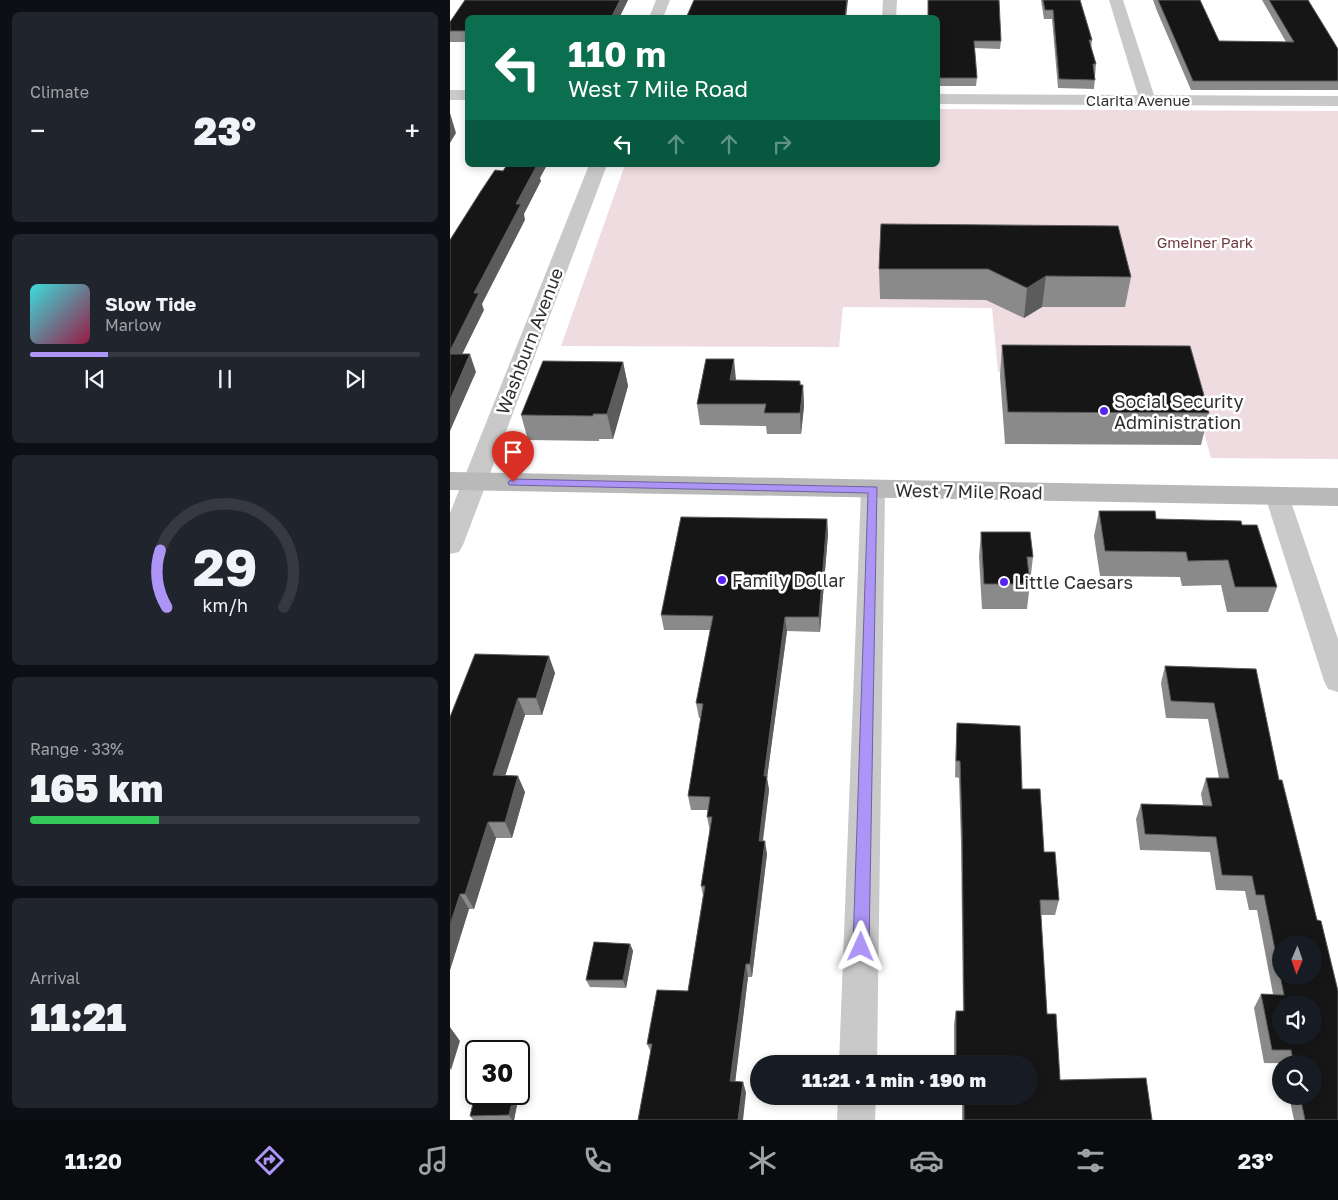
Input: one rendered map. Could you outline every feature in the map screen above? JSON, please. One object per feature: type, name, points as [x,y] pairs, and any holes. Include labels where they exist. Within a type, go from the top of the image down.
[{"type":"main road","name":"West 7 Mile Road","points":[[462,481],[1338,497]]},
{"type":"street","points":[[657,15],[663,0]]},
{"type":"street","points":[[889,15],[890,0]]},
{"type":"street","points":[[1116,0],[1148,100]]},
{"type":"street","points":[[450,95],[465,95]]},
{"type":"street","name":"Clarita Avenue","points":[[940,99],[1338,101]]},
{"type":"street","name":"Washburn Avenue","points":[[450,544],[462,481],[597,167]]},
{"type":"street","points":[[858,1055],[873,490]]},
{"type":"street","points":[[1277,496],[1338,681]]},
{"type":"street","points":[[856,1120],[857,1105]]},
{"type":"green space","name":"Gmeiner Park","points":[[940,109],[1338,111],[1338,459],[1211,458],[1188,373],[998,372],[992,308],[843,307],[839,347],[561,346],[624,167],[940,167]]},
{"type":"building","points":[[465,0],[620,0],[612,15],[465,15],[465,31],[450,31],[450,22]]},
{"type":"building","points":[[694,0],[847,0],[845,15],[687,15]]},
{"type":"building","points":[[928,0],[999,0],[1001,41],[974,41],[977,78],[940,78],[940,15],[928,15]]},
{"type":"building","points":[[1043,0],[1080,0],[1092,40],[1089,40],[1096,64],[1093,64],[1095,80],[1059,79],[1053,10],[1045,10]]},
{"type":"building","points":[[1158,0],[1200,0],[1219,41],[1294,42],[1269,0],[1308,0],[1338,49],[1338,81],[1193,81]]},
{"type":"building","points":[[506,167],[536,167],[516,204],[521,204],[474,293],[479,293],[450,351],[450,240],[495,170],[503,171]]},
{"type":"building","points":[[881,224],[1118,226],[1131,277],[1046,276],[1027,288],[988,269],[879,269]]},
{"type":"building","points":[[1002,345],[1190,346],[1209,413],[1008,412]]},
{"type":"building","points":[[450,354],[470,354],[450,400]]},
{"type":"building","points":[[706,359],[734,359],[730,380],[800,381],[800,385],[803,385],[800,413],[764,413],[766,404],[697,404]]},
{"type":"building","points":[[543,361],[623,362],[607,414],[593,414],[593,416],[521,415]]},
{"type":"building","points":[[1099,511],[1155,511],[1156,519],[1241,521],[1242,525],[1257,525],[1277,587],[1235,587],[1228,560],[1188,561],[1186,552],[1105,551]]},
{"type":"building","points":[[681,517],[827,519],[819,617],[785,617],[764,776],[767,776],[759,841],[765,841],[750,964],[746,964],[730,1081],[743,1082],[738,1120],[638,1120],[652,1044],[647,1044],[657,990],[688,991],[705,886],[701,886],[712,817],[707,817],[710,797],[688,796],[703,704],[696,703],[713,616],[661,615]]},
{"type":"building","points":[[981,532],[1030,532],[1033,557],[1027,557],[1030,584],[984,584]]},
{"type":"building","points":[[475,654],[549,656],[536,698],[518,698],[493,775],[518,776],[505,822],[488,822],[465,894],[460,894],[450,925],[450,717]]},
{"type":"building","points":[[1165,666],[1256,669],[1279,780],[1282,780],[1317,920],[1321,921],[1338,991],[1338,1120],[1305,1120],[1302,1105],[1322,1105],[1322,1055],[1292,1055],[1291,1050],[1272,1050],[1261,994],[1284,995],[1282,985],[1322,985],[1322,935],[1272,935],[1264,895],[1256,895],[1252,876],[1222,875],[1216,837],[1145,834],[1141,804],[1212,806],[1206,778],[1229,778],[1214,703],[1171,701]]},
{"type":"building","points":[[957,723],[1020,726],[1022,789],[1040,789],[1044,852],[1055,852],[1059,900],[1040,900],[1047,1014],[1056,1014],[1060,1080],[1146,1078],[1152,1120],[964,1120],[964,1105],[1038,1105],[1038,1055],[956,1055],[956,1011],[964,1011],[960,761],[956,761]]},
{"type":"building","points":[[594,942],[630,944],[623,980],[586,980]]},
{"type":"building","points":[[473,1105],[511,1105],[509,1115],[470,1116]]},
{"type":"place","name":"Social Security Administration","points":[[1104,411]]},
{"type":"place","name":"Family Dollar","points":[[722,580]]},
{"type":"place","name":"Little Caesars","points":[[1004,582]]},
{"type":"route","points":[[513,482],[873,490],[861,947]]}]
